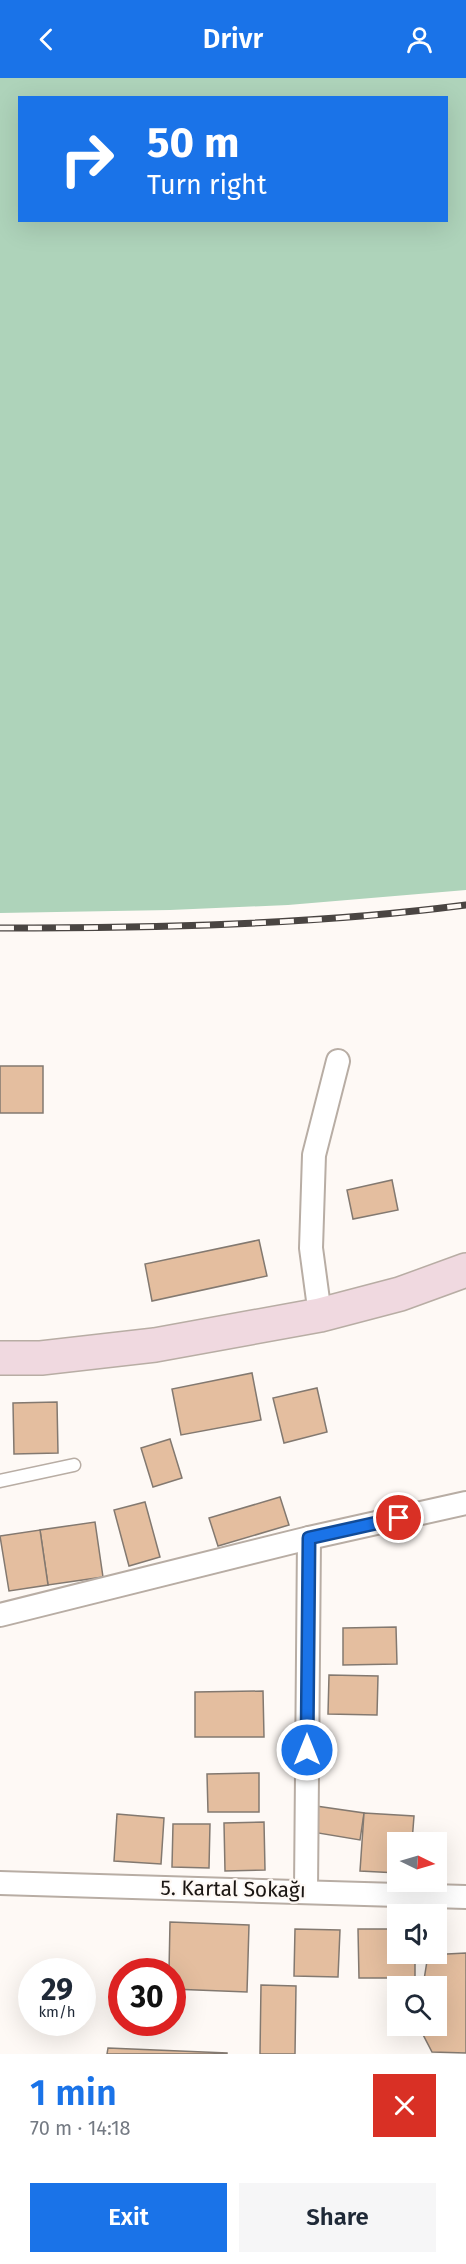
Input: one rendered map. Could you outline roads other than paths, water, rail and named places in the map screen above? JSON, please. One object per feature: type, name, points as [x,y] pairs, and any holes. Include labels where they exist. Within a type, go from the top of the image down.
[{"type":"street","points":[[321,1315],[311,1248],[314,1155],[338,1061]]},
{"type":"street","points":[[0,1358],[41,1358],[155,1346],[321,1315],[400,1294],[466,1270]]},
{"type":"street","points":[[0,1615],[309,1538],[466,1503]]},
{"type":"street","points":[[306,1891],[309,1538]]},
{"type":"street","name":"5. Kartal Sokağı","points":[[0,1882],[466,1897]]},
{"type":"lane","points":[[0,1481],[74,1465]]},
{"type":"railway","points":[[0,928],[233,924],[350,917],[466,905]]}]
